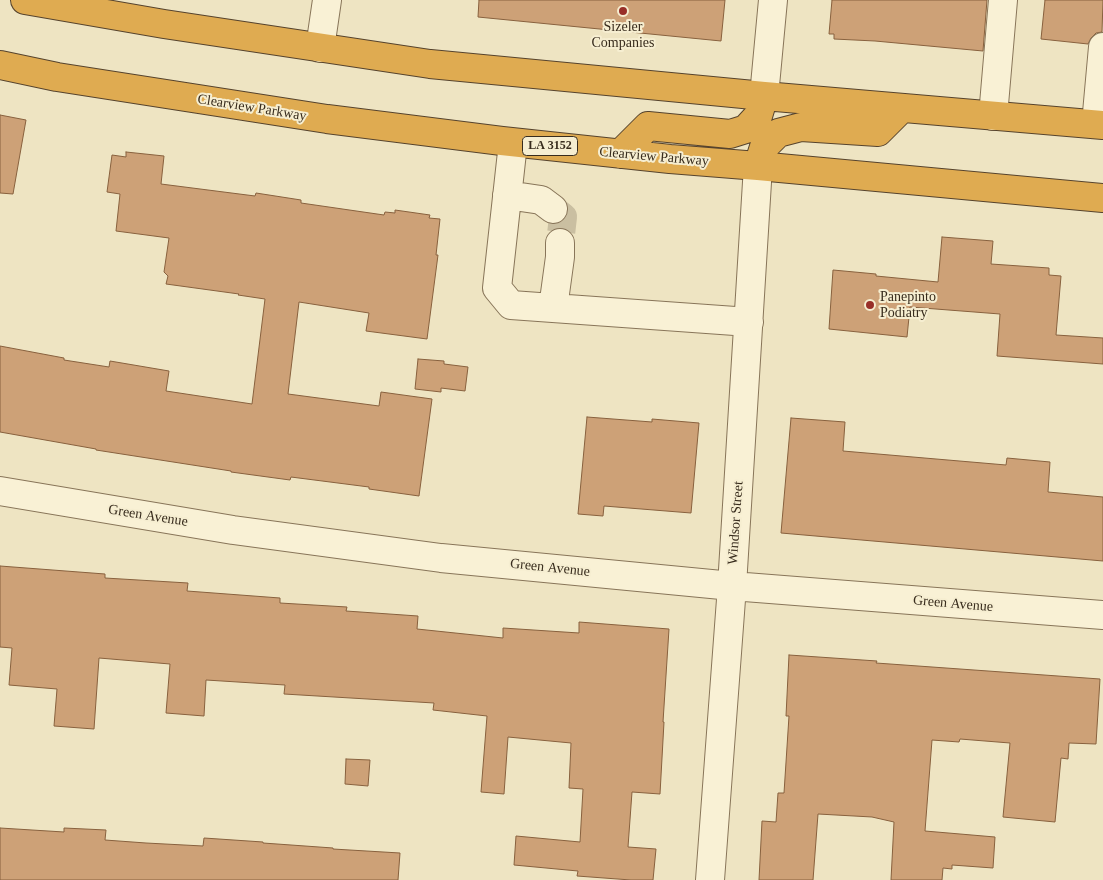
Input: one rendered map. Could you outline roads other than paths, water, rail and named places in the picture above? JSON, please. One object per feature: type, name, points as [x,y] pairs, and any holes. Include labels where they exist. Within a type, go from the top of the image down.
[{"type":"highway","points":[[25,0],[164,24],[430,64],[764,96],[1099,124]]},
{"type":"highway","name":"Clearview Parkway","points":[[0,65],[57,77],[327,119],[513,142],[620,154],[1103,198]]},
{"type":"highway","points":[[620,154],[648,126],[730,134],[746,129],[758,116],[764,96]]},
{"type":"highway","points":[[758,166],[764,147],[778,133],[801,127],[878,132],[902,108]]},
{"type":"street","points":[[320,48],[327,0]]},
{"type":"street","points":[[764,96],[773,0]]},
{"type":"street","points":[[993,116],[1003,0]]},
{"type":"street","points":[[1099,124],[1103,47]]},
{"type":"street","points":[[513,142],[497,288],[511,305],[748,322]]},
{"type":"street","name":"Windsor Street","points":[[710,880],[732,586],[758,166]]},
{"type":"street","points":[[507,196],[540,200],[553,209]]},
{"type":"street","points":[[553,308],[560,243]]},
{"type":"street","name":"Green Avenue","points":[[0,491],[233,530],[441,558],[732,586],[1103,615]]},
{"type":"tunnel","points":[[553,209],[563,217],[560,243]]},
{"type":"place","name":"Sizeler Companies","points":[[623,11]]},
{"type":"place","name":"Panepinto Podiatry","points":[[870,305]]}]
